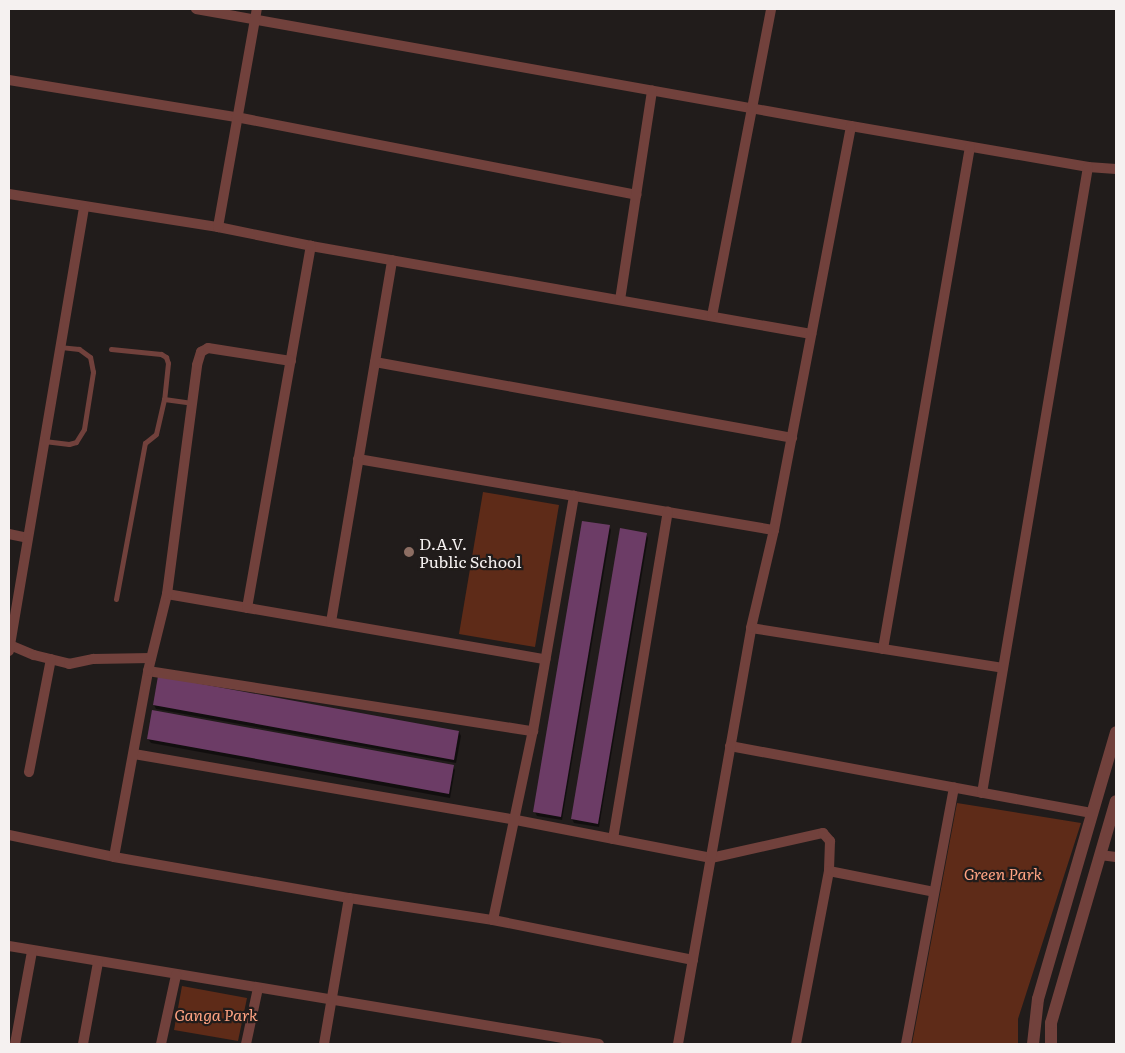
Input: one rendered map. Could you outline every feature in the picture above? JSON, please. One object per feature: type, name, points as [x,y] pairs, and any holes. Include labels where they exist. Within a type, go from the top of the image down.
[{"type":"street","points":[[196,9],[257,13],[652,90],[850,126],[1088,167],[1116,169]]},
{"type":"street","points":[[712,316],[771,9]]},
{"type":"street","points":[[218,227],[236,117],[257,13]]},
{"type":"street","points":[[9,80],[236,117],[636,195]]},
{"type":"street","points":[[620,300],[652,90]]},
{"type":"street","points":[[678,1044],[751,628],[774,530],[850,126]]},
{"type":"street","points":[[883,649],[970,146]]},
{"type":"street","points":[[982,792],[1088,167]]},
{"type":"street","points":[[9,194],[218,227],[311,246],[811,334]]},
{"type":"street","points":[[84,206],[9,648],[69,664],[93,659],[151,658]]},
{"type":"street","points":[[247,608],[311,246]]},
{"type":"street","points":[[331,622],[392,260]]},
{"type":"street","points":[[114,857],[148,671],[167,594],[197,365],[201,352],[206,348],[291,361]]},
{"type":"street","points":[[375,362],[792,438]]},
{"type":"street","points":[[358,459],[774,530]]},
{"type":"street","points":[[493,920],[516,820],[574,496]]},
{"type":"street","points":[[614,839],[668,512]]},
{"type":"street","points":[[9,534],[28,538]]},
{"type":"street","points":[[167,594],[545,659]]},
{"type":"street","points":[[751,628],[1003,668]]},
{"type":"street","points":[[29,772],[51,659]]},
{"type":"street","points":[[148,671],[533,731]]},
{"type":"street","points":[[1033,1044],[1038,999],[1116,732]]},
{"type":"street","points":[[730,746],[1093,813]]},
{"type":"street","points":[[134,754],[516,820],[711,858],[823,832],[830,841],[829,871],[796,1044]]},
{"type":"street","points":[[906,1044],[954,787]]},
{"type":"street","points":[[1051,1044],[1052,1023],[1116,801]]},
{"type":"street","points":[[9,835],[114,857],[349,898],[493,920],[693,960]]},
{"type":"street","points":[[1100,855],[1116,857]]},
{"type":"street","points":[[829,871],[934,892]]},
{"type":"street","points":[[324,1044],[349,898]]},
{"type":"street","points":[[9,946],[599,1044]]},
{"type":"street","points":[[15,1044],[32,951]]},
{"type":"street","points":[[83,1044],[98,962]]},
{"type":"street","points":[[161,1044],[176,975]]},
{"type":"street","points":[[246,1044],[258,988]]},
{"type":"lane","points":[[44,441],[69,444],[76,442],[84,429],[93,372],[90,357],[79,349],[60,347]]},
{"type":"lane","points":[[111,349],[161,354],[166,357],[168,363],[164,399],[156,434],[145,443],[116,599]]},
{"type":"lane","points":[[164,399],[192,403]]},
{"type":"green space","points":[[483,492],[559,505],[535,647],[459,634]]},
{"type":"green space","name":"Green Park","points":[[957,803],[1081,823],[1018,1019],[1018,1044],[912,1044]]},
{"type":"green space","name":"Ganga Park","points":[[182,986],[247,998],[238,1041],[174,1030]]},
{"type":"building","points":[[582,521],[610,525],[561,817],[533,812]]},
{"type":"building","points":[[620,528],[647,533],[598,824],[571,819]]},
{"type":"building","points":[[158,676],[459,731],[454,760],[153,705]]},
{"type":"building","points":[[152,710],[454,765],[449,794],[147,739]]},
{"type":"place","name":"D.A.V. Public School","points":[[409,552]]}]
